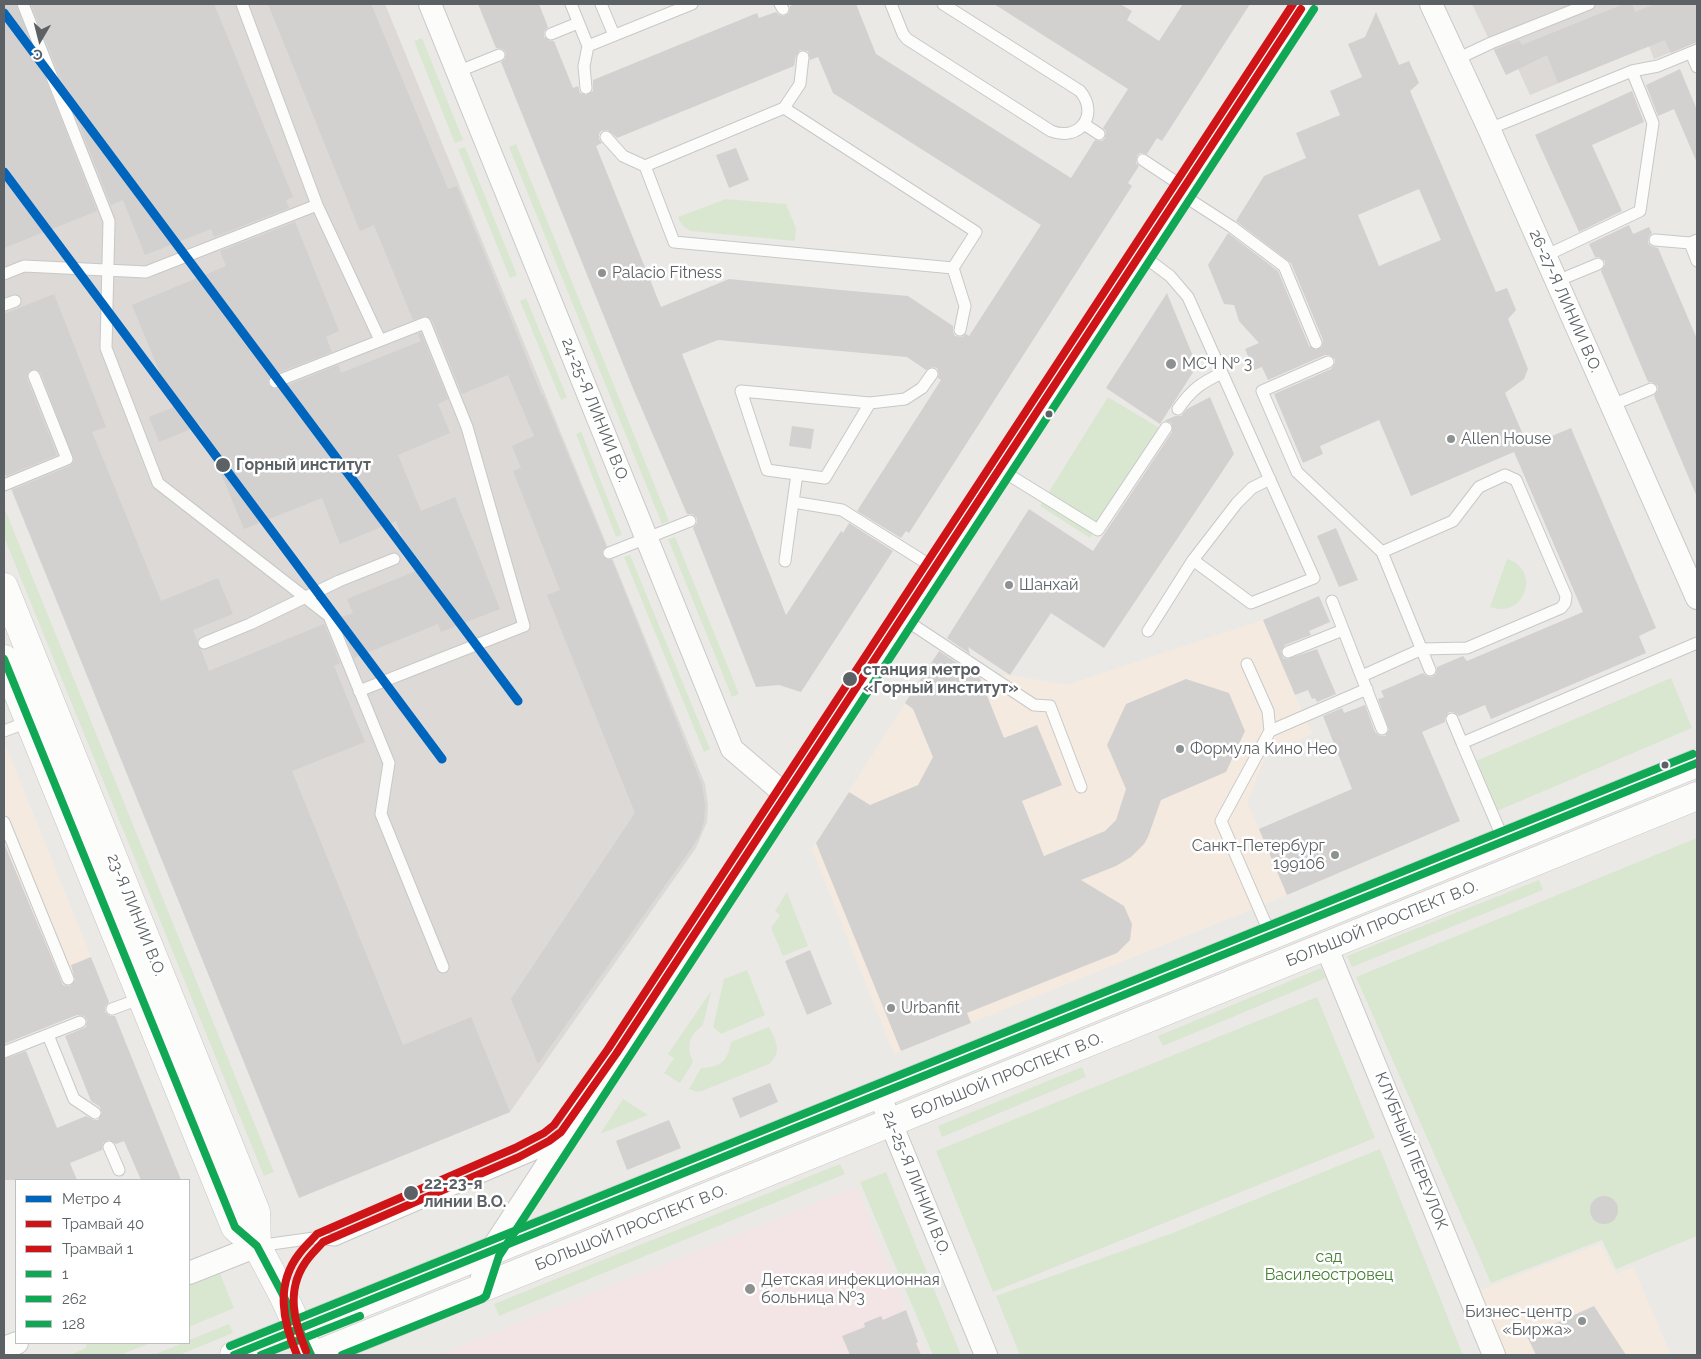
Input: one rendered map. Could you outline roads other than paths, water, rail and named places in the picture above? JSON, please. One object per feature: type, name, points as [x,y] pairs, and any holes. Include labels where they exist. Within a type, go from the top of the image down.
[{"type":"main road","name":"23-Я ЛИНИИ В.О.","points":[[4,587],[42,717],[256,1212],[257,1246]]},
{"type":"main road","points":[[4,659],[42,717],[142,998],[235,1227],[257,1246],[283,1295],[311,1355]]},
{"type":"main road","name":"БОЛЬШОЙ ПРОСПЕКТ В.О.","points":[[234,1355],[1697,764]]},
{"type":"main road","name":"БОЛЬШОЙ ПРОСПЕКТ В.О.","points":[[316,1355],[1697,796]]},
{"type":"street","name":"24-25-Я ЛИНИИ В.О.","points":[[430,4],[732,749],[787,796]]},
{"type":"street","points":[[478,1290],[490,1252],[1306,4]]},
{"type":"street","name":"26-27-Я ЛИНИИ В.О.","points":[[1431,4],[1489,129],[1697,598]]},
{"type":"street","name":"КЛУБНЫЙ ПЕРЕУЛОК","points":[[1326,946],[1494,1355]]},
{"type":"street","name":"24-25-Я ЛИНИИ В.О.","points":[[879,1094],[986,1355]]},
{"type":"street","points":[[190,1273],[257,1246]]},
{"type":"lane","points":[[23,4],[109,221],[106,348],[158,483],[329,616],[389,763],[381,814],[444,967]]},
{"type":"lane","points":[[242,4],[318,205],[380,340]]},
{"type":"lane","points":[[570,4],[588,46],[584,66],[586,88]]},
{"type":"lane","points":[[601,4],[614,36]]},
{"type":"lane","points":[[588,46],[692,4]]},
{"type":"lane","points":[[891,4],[903,34],[907,39],[1034,120],[1060,134],[1069,134],[1078,130],[1084,124],[1088,116],[1088,107],[1085,98],[1080,92],[943,4]]},
{"type":"lane","points":[[1457,59],[1491,43],[1588,4]]},
{"type":"lane","points":[[551,34],[578,23]]},
{"type":"lane","points":[[1489,129],[1632,71],[1658,66],[1694,51],[1697,67]]},
{"type":"lane","points":[[457,72],[499,55]]},
{"type":"lane","points":[[645,166],[784,108],[800,84],[803,57]]},
{"type":"lane","points":[[1545,256],[1640,211],[1653,123],[1632,71]]},
{"type":"lane","points":[[784,108],[976,232],[953,268]]},
{"type":"lane","points":[[1084,124],[1099,134]]},
{"type":"lane","points":[[606,137],[624,156],[645,166],[674,242],[953,268]]},
{"type":"lane","points":[[1142,160],[1284,266],[1316,343]]},
{"type":"lane","points":[[4,274],[24,266],[146,272],[318,205]]},
{"type":"lane","points":[[1655,240],[1693,242],[1697,261]]},
{"type":"lane","points":[[1142,255],[1170,276],[1188,297],[1314,578],[1251,603],[1193,560]]},
{"type":"lane","points":[[1557,281],[1598,264]]},
{"type":"lane","points":[[953,268],[965,306],[960,330]]},
{"type":"lane","points":[[275,382],[425,323],[467,427],[524,626],[360,691]]},
{"type":"lane","points":[[1328,362],[1262,391],[1297,472],[1382,552],[1430,670]]},
{"type":"lane","points":[[1178,409],[1202,382],[1222,373]]},
{"type":"lane","points":[[870,403],[825,478],[766,470],[741,391],[870,403],[905,399],[922,388],[932,374]]},
{"type":"lane","points":[[4,485],[66,459],[34,376]]},
{"type":"lane","points":[[1612,405],[1651,389]]},
{"type":"lane","points":[[1001,470],[1098,530],[1166,428]]},
{"type":"lane","points":[[785,561],[797,474]]},
{"type":"lane","points":[[1362,676],[1422,649],[1467,648],[1562,608],[1565,603],[1566,596],[1516,480],[1505,476],[1479,487],[1453,521],[1382,552]]},
{"type":"lane","points":[[1148,631],[1193,560],[1238,503],[1252,488],[1270,479]]},
{"type":"lane","points":[[793,502],[842,510],[936,569]]},
{"type":"lane","points":[[608,553],[690,521]]},
{"type":"lane","points":[[204,643],[250,624],[339,580],[394,559]]},
{"type":"lane","points":[[1332,601],[1382,729]]},
{"type":"lane","points":[[904,619],[1034,706],[1050,706],[1081,787]]},
{"type":"lane","points":[[1288,652],[1343,630]]},
{"type":"lane","points":[[1462,743],[1697,643]]},
{"type":"lane","points":[[1247,664],[1268,711],[1270,731],[1221,821],[1271,936]]},
{"type":"lane","points":[[1270,731],[1367,689]]},
{"type":"lane","points":[[4,731],[42,717]]},
{"type":"lane","points":[[1452,719],[1504,841]]},
{"type":"lane","points":[[4,822],[68,979]]},
{"type":"lane","points":[[112,1009],[142,998]]},
{"type":"lane","points":[[4,1052],[80,1022]]},
{"type":"lane","points":[[48,1035],[74,1098],[95,1112]]},
{"type":"lane","points":[[257,1246],[314,1238],[335,1240],[562,1143]]},
{"type":"lane","points":[[109,1147],[119,1170]]},
{"type":"metro line","name":"4","points":[[4,13],[518,701]]},
{"type":"metro line","name":"4","points":[[4,172],[442,759]]},
{"type":"tram line","name":"40","points":[[297,1355],[285,1317],[284,1291],[291,1266],[301,1251],[317,1234],[515,1148],[544,1133],[554,1125],[608,1049],[1293,4]]},
{"type":"tram line","name":"1","points":[[306,1351],[295,1318],[295,1284],[305,1263],[323,1242],[519,1157],[549,1141],[561,1132],[616,1054],[1301,9]]},
{"type":"place","name":"Palacio Fitness","points":[[602,273]]},
{"type":"place","name":"МСЧ № 3","points":[[1171,364]]},
{"type":"place","name":"Allen House","points":[[1451,439]]},
{"type":"place","name":"Горный институт","points":[[223,465]]},
{"type":"place","name":"Шанхай","points":[[1009,585]]},
{"type":"place","name":"станция метро «Горный институт»","points":[[850,679]]},
{"type":"place","name":"Формула Кино Нео","points":[[1180,749]]},
{"type":"place","name":"Санкт-Петербург 199106","points":[[1335,855]]},
{"type":"place","name":"Urbanfit","points":[[891,1008]]},
{"type":"place","name":"22-23-я линии В.О.","points":[[411,1193]]},
{"type":"place","name":"Детская инфекционная больница №3","points":[[750,1289]]},
{"type":"place","name":"Бизнес-центр «Биржа»","points":[[1582,1321]]},
{"type":"park label","name":"сад Василеостровец","points":[[1329,1266]]}]
